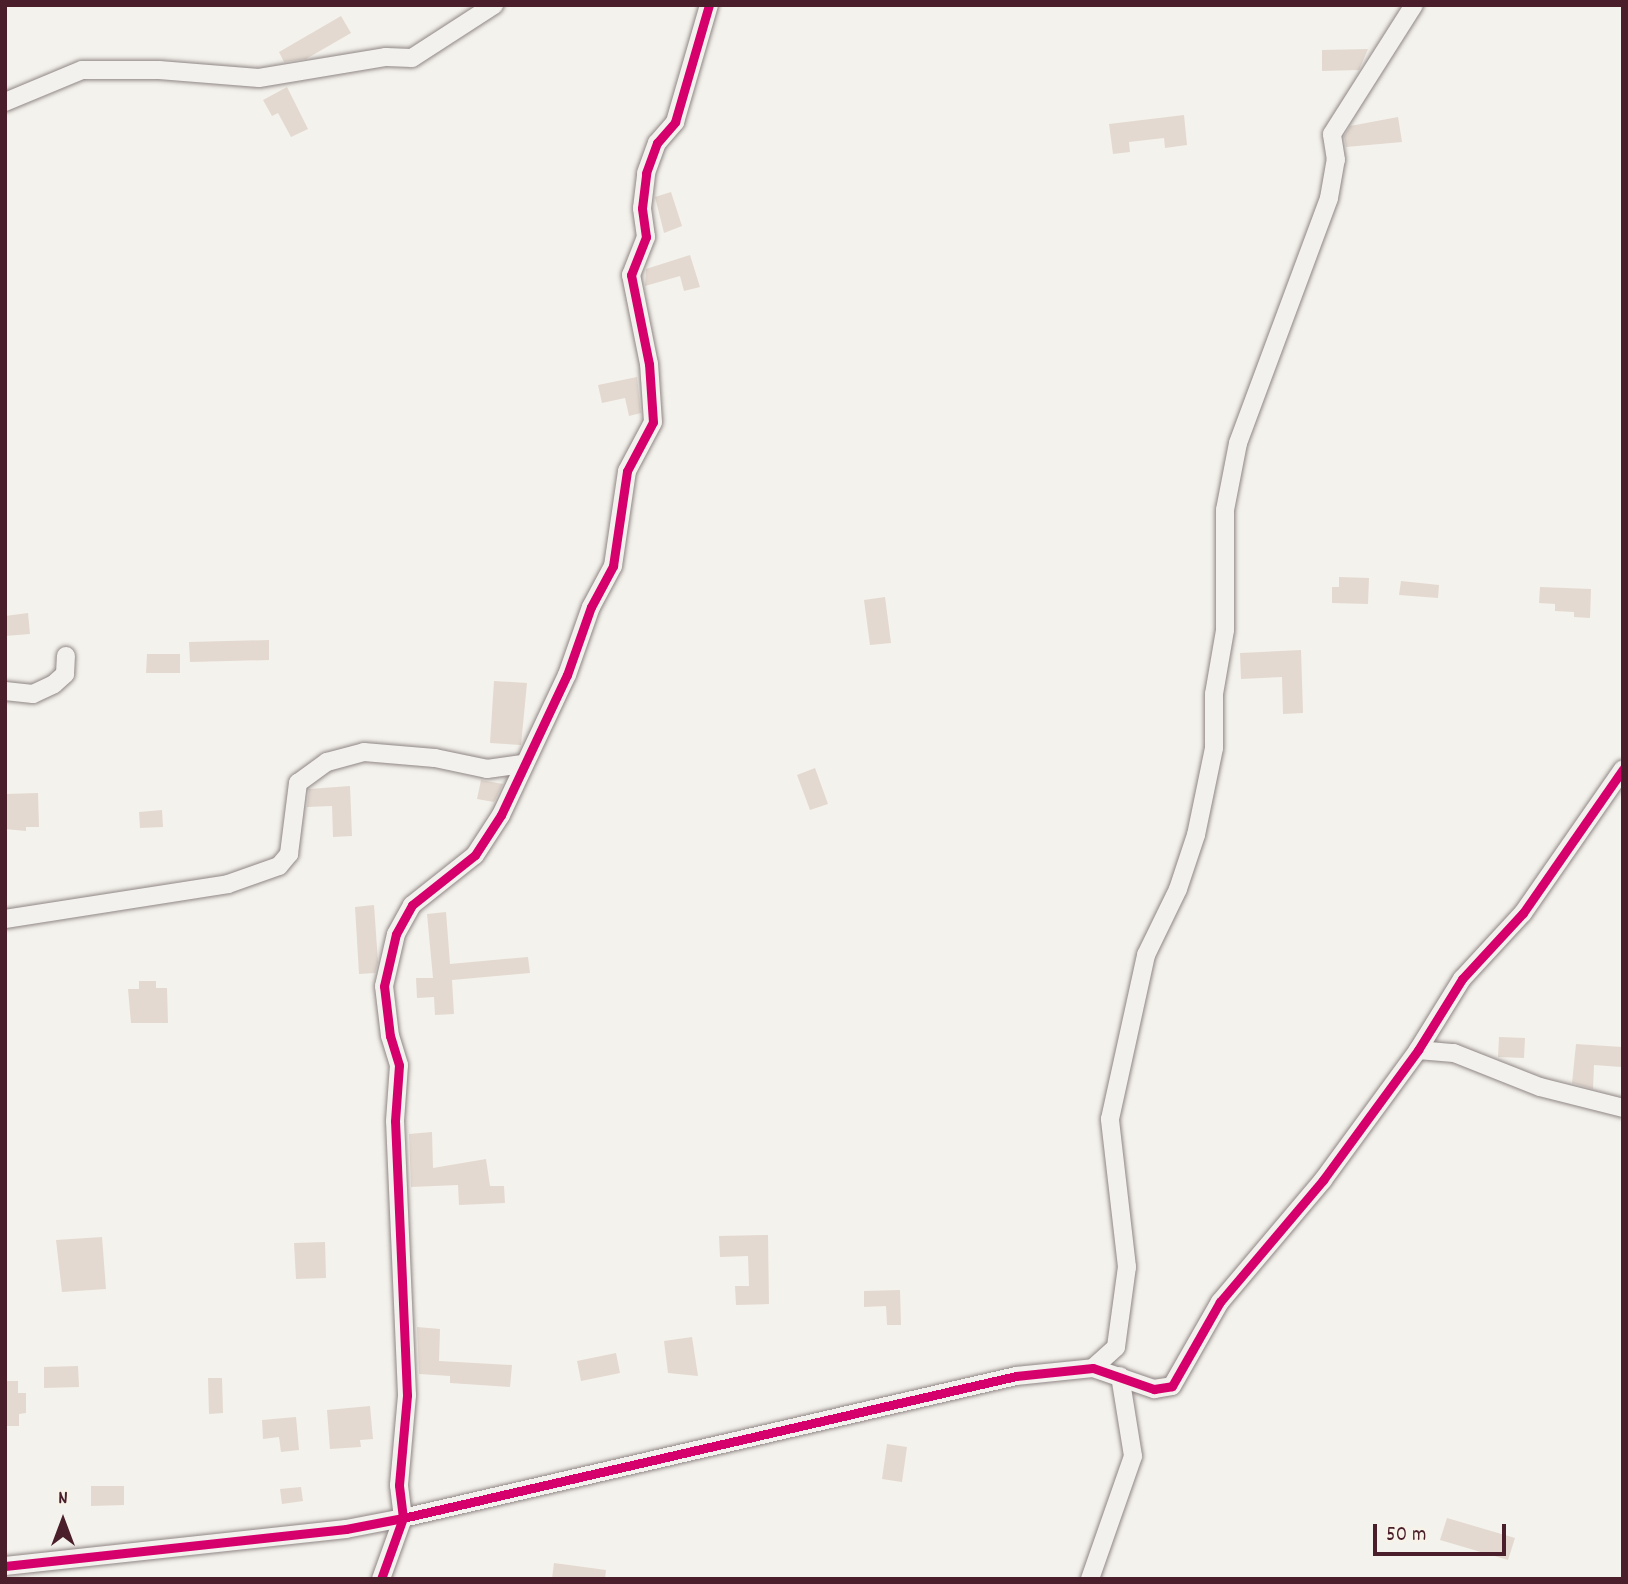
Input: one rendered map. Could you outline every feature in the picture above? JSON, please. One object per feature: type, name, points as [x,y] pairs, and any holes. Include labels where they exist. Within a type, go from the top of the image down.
[{"type":"street","points":[[5,102],[82,70],[159,70],[259,78],[386,57],[412,58],[494,5]]},
{"type":"street","points":[[381,1579],[403,1518],[399,1485],[408,1395],[395,1121],[399,1065],[390,1036],[384,986],[396,934],[412,905],[475,855],[500,816],[521,764],[567,675],[591,607],[613,566],[627,471],[653,422],[649,364],[631,275],[646,237],[642,208],[646,173],[657,143],[676,122],[709,5]]},
{"type":"street","points":[[1093,1368],[1116,1347],[1127,1266],[1110,1119],[1146,955],[1178,890],[1196,835],[1214,748],[1214,694],[1225,630],[1225,510],[1238,443],[1329,198],[1336,160],[1332,134],[1414,5]]},
{"type":"street","points":[[5,691],[33,694],[54,684],[65,674],[66,656]]},
{"type":"street","points":[[5,919],[228,884],[279,866],[289,854],[298,783],[327,762],[364,752],[435,758],[487,769],[521,764]]},
{"type":"street","points":[[5,1566],[46,1570],[403,1518],[1016,1376],[1093,1368],[1154,1389],[1172,1386],[1220,1302],[1323,1180],[1418,1049],[1462,979],[1523,913],[1623,769]]},
{"type":"street","points":[[1418,1049],[1454,1053],[1540,1087],[1623,1108]]},
{"type":"street","points":[[1090,1579],[1133,1456],[1120,1376]]},
{"type":"building","points":[[341,16],[351,33],[306,59],[284,62],[279,52]]},
{"type":"building","points":[[1368,49],[1359,70],[1322,71],[1322,50]]},
{"type":"building","points":[[287,87],[308,129],[291,137],[278,113],[272,116],[263,100]]},
{"type":"building","points":[[1184,115],[1187,145],[1165,148],[1164,138],[1129,142],[1130,152],[1113,154],[1109,124]]},
{"type":"building","points":[[1398,117],[1402,142],[1346,147],[1344,136],[1350,126]]},
{"type":"building","points":[[671,192],[682,226],[664,233],[655,197]]},
{"type":"building","points":[[690,255],[700,287],[684,291],[680,276],[645,286],[646,269]]},
{"type":"building","points":[[637,377],[641,413],[629,416],[625,398],[602,403],[598,385]]},
{"type":"building","points":[[1339,577],[1369,578],[1368,604],[1332,603],[1332,587],[1339,587]]},
{"type":"building","points":[[1401,581],[1439,585],[1438,598],[1399,595]]},
{"type":"building","points":[[1540,587],[1591,589],[1590,618],[1574,617],[1574,612],[1555,611],[1555,604],[1539,603]]},
{"type":"building","points":[[885,597],[891,643],[870,645],[864,600]]},
{"type":"building","points":[[28,613],[30,634],[5,636],[5,616]]},
{"type":"building","points":[[269,640],[269,660],[190,662],[189,642]]},
{"type":"building","points":[[1301,650],[1303,713],[1283,714],[1282,677],[1241,679],[1240,653]]},
{"type":"building","points":[[147,654],[180,654],[180,673],[146,673]]},
{"type":"building","points":[[494,681],[527,683],[521,745],[490,743]]},
{"type":"building","points":[[815,768],[828,804],[810,810],[797,775]]},
{"type":"building","points":[[481,780],[503,784],[494,802],[477,799]]},
{"type":"building","points":[[350,786],[352,836],[333,837],[332,806],[307,807],[309,789]]},
{"type":"building","points":[[38,793],[39,827],[26,827],[26,831],[5,829],[5,794]]},
{"type":"building","points":[[162,810],[163,827],[140,828],[139,812]]},
{"type":"building","points":[[374,905],[378,962],[375,973],[359,974],[355,907]]},
{"type":"building","points":[[446,912],[450,964],[528,957],[530,973],[452,980],[454,1014],[435,1015],[434,997],[417,998],[416,978],[433,978],[427,914]]},
{"type":"building","points":[[139,981],[156,981],[156,988],[167,988],[168,1023],[131,1023],[128,989],[139,989]]},
{"type":"building","points":[[1499,1037],[1525,1038],[1524,1058],[1498,1057]]},
{"type":"building","points":[[1576,1044],[1622,1047],[1621,1067],[1594,1065],[1593,1089],[1572,1083]]},
{"type":"building","points":[[432,1132],[433,1168],[486,1159],[490,1186],[504,1186],[505,1203],[459,1205],[458,1185],[411,1187],[409,1134]]},
{"type":"building","points":[[768,1235],[769,1304],[736,1305],[735,1286],[749,1286],[748,1256],[720,1257],[719,1236]]},
{"type":"building","points":[[102,1237],[106,1289],[62,1292],[56,1240]]},
{"type":"building","points":[[325,1242],[326,1278],[296,1279],[294,1243]]},
{"type":"building","points":[[900,1290],[901,1325],[887,1325],[886,1306],[864,1307],[864,1291]]},
{"type":"building","points":[[417,1327],[440,1329],[439,1361],[512,1365],[510,1387],[450,1383],[450,1376],[419,1374]]},
{"type":"building","points":[[692,1337],[698,1376],[668,1373],[664,1341]]},
{"type":"building","points":[[616,1353],[620,1373],[581,1381],[577,1361]]},
{"type":"building","points":[[78,1366],[79,1387],[44,1388],[44,1367]]},
{"type":"building","points":[[208,1378],[222,1378],[223,1413],[209,1414]]},
{"type":"building","points":[[5,1381],[18,1381],[18,1393],[26,1393],[26,1413],[19,1414],[19,1426],[5,1426]]},
{"type":"building","points":[[370,1406],[373,1439],[360,1440],[361,1447],[330,1449],[327,1410]]},
{"type":"building","points":[[296,1417],[299,1450],[281,1452],[279,1437],[263,1439],[262,1420]]},
{"type":"building","points":[[887,1444],[907,1447],[902,1482],[882,1479]]},
{"type":"building","points":[[91,1486],[124,1486],[124,1505],[91,1506]]},
{"type":"building","points":[[301,1487],[303,1501],[282,1504],[280,1489]]},
{"type":"building","points":[[1447,1518],[1515,1538],[1508,1560],[1440,1540]]},
{"type":"building","points":[[554,1563],[606,1570],[605,1579],[552,1579]]},
{"type":"cycle path","points":[[381,1579],[403,1518],[399,1485],[407,1395],[395,1121],[399,1065],[390,1036],[384,986],[396,934],[412,905],[475,855],[501,815],[567,675],[591,607],[613,566],[627,471],[653,422],[649,364],[631,275],[646,237],[642,208],[646,173],[657,143],[675,122],[709,5]]},
{"type":"cycle path","points":[[5,1566],[346,1529],[1016,1376],[1093,1368],[1154,1389],[1172,1386],[1220,1302],[1323,1180],[1418,1050],[1462,979],[1523,913],[1623,769]]}]
